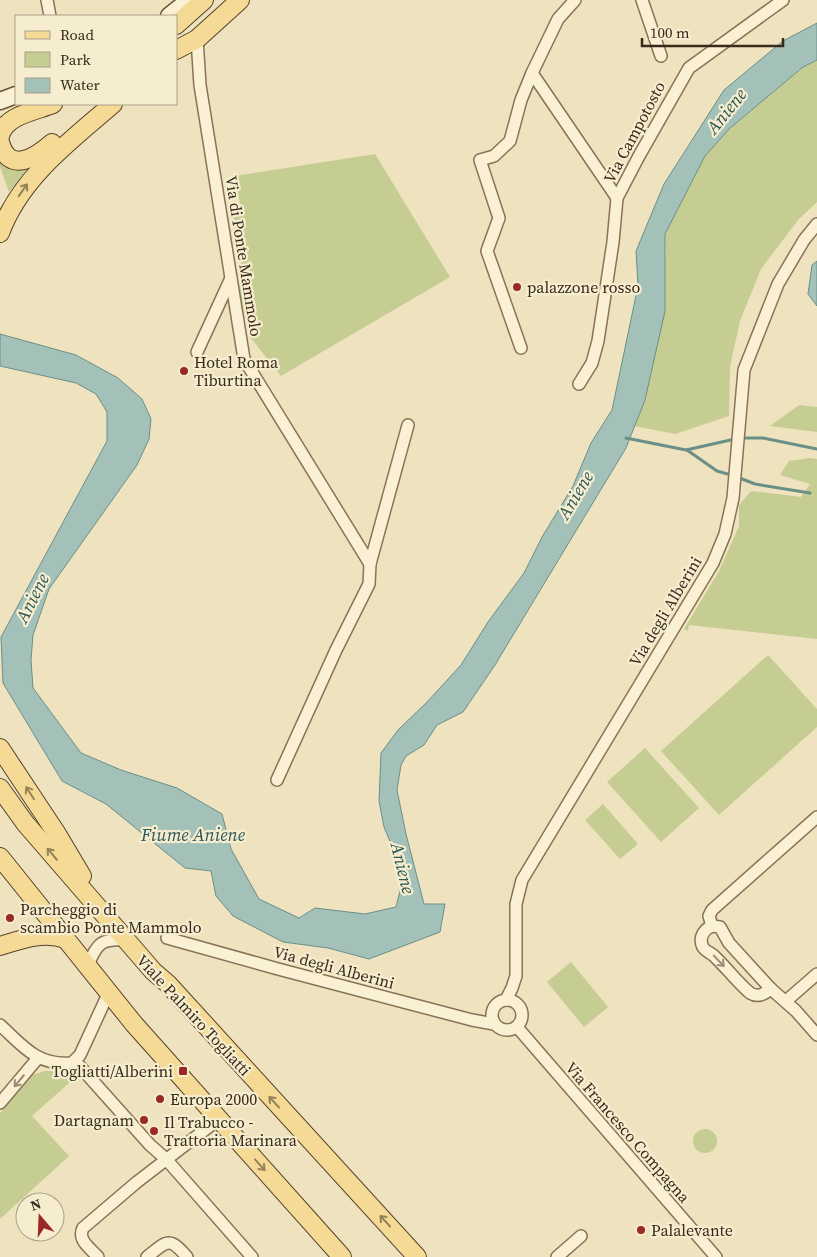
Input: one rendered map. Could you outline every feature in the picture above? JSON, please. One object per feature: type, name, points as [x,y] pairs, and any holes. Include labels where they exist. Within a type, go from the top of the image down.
[{"type":"main road","points":[[178,23],[204,0]]},
{"type":"main road","points":[[178,47],[230,0]]},
{"type":"main road","points":[[178,48],[197,38],[240,0]]},
{"type":"main road","points":[[0,112],[21,105]]},
{"type":"main road","points":[[0,136],[3,128],[10,121],[50,105]]},
{"type":"main road","points":[[0,142],[4,152],[11,158],[20,161],[30,159],[101,105]]},
{"type":"main road","points":[[0,233],[13,205],[41,167],[112,105]]},
{"type":"main road","points":[[0,748],[57,834],[100,910]]},
{"type":"main road","name":"Viale Palmiro Togliatti","points":[[0,788],[31,830],[126,940],[418,1257]]},
{"type":"main road","points":[[1,858],[161,1055],[342,1257]]},
{"type":"main road","points":[[21,939],[36,924],[39,905]]},
{"type":"main road","points":[[0,946],[21,939],[48,935],[66,939]]},
{"type":"street","points":[[47,0],[50,15]]},
{"type":"street","points":[[170,15],[189,0]]},
{"type":"street","points":[[521,348],[487,251],[499,218],[480,160],[494,156],[510,141],[521,100],[532,72],[558,19],[575,0]]},
{"type":"street","points":[[642,0],[661,56]]},
{"type":"street","name":"Via Campotosto","points":[[579,384],[592,363],[598,341],[614,242],[617,198],[689,68],[783,0]]},
{"type":"street","name":"Via di Ponte Mammolo","points":[[197,38],[200,85],[244,359],[370,564]]},
{"type":"street","points":[[532,72],[617,198]]},
{"type":"street","points":[[0,101],[15,95]]},
{"type":"street","points":[[0,209],[0,218]]},
{"type":"street","name":"Via degli Alberini","points":[[506,1000],[516,976],[516,904],[522,880],[712,563],[725,534],[733,498],[744,370],[778,284],[804,240],[817,224]]},
{"type":"street","points":[[198,352],[231,278]]},
{"type":"street","points":[[277,780],[336,650],[369,584],[370,564],[408,425]]},
{"type":"street","points":[[712,926],[709,916],[712,910],[817,817]]},
{"type":"street","points":[[771,989],[760,995],[752,995],[712,954],[703,948],[701,943],[702,935],[706,929],[712,926],[720,927],[729,943],[817,1035]]},
{"type":"street","name":"Via degli Alberini","points":[[167,938],[278,970],[494,1024]]},
{"type":"street","points":[[88,965],[92,955],[101,943],[113,940],[126,940]]},
{"type":"street","points":[[786,1001],[815,978]]},
{"type":"street","points":[[0,1025],[38,1058],[60,1063],[75,1062],[80,1056],[109,992]]},
{"type":"street","points":[[506,1000],[515,1002],[522,1010],[521,1021],[517,1027],[510,1031],[503,1030],[494,1024],[492,1020],[492,1010],[498,1003],[506,1000]]},
{"type":"street","name":"Via Francesco Compagna","points":[[517,1027],[716,1257]]},
{"type":"street","points":[[0,1103],[38,1058]]},
{"type":"street","points":[[75,1062],[166,1159],[252,1257]]},
{"type":"street","points":[[98,1257],[82,1240],[83,1228],[166,1159],[218,1119]]},
{"type":"street","points":[[557,1257],[581,1236]]},
{"type":"street","points":[[147,1257],[164,1244],[170,1242],[177,1245],[187,1257]]},
{"type":"green space","points":[[817,60],[817,202],[798,220],[761,269],[740,321],[730,367],[729,416],[675,434],[634,426],[645,400],[666,254],[665,234],[705,156],[730,128],[803,67]]},
{"type":"green space","points":[[375,154],[450,277],[281,376],[250,337],[238,286],[243,282],[231,206],[240,204],[235,176]]},
{"type":"green space","points":[[0,158],[23,168],[28,168],[9,192],[0,167]]},
{"type":"green space","points":[[799,405],[817,407],[817,432],[770,426]]},
{"type":"green space","points":[[817,459],[817,639],[689,625],[688,631],[684,629],[719,571],[739,526],[739,505],[751,491],[801,497],[810,484],[780,475],[789,461]]},
{"type":"green space","points":[[768,655],[817,709],[817,727],[719,815],[661,751]]},
{"type":"green space","points":[[645,748],[699,808],[661,842],[607,782]]},
{"type":"green space","points":[[603,804],[638,844],[620,859],[585,820]]},
{"type":"green space","points":[[571,962],[608,1007],[584,1027],[547,982]]},
{"type":"green space","points":[[45,1071],[69,1071],[78,1075],[32,1116],[69,1156],[30,1192],[15,1192],[15,1205],[0,1219],[0,1113],[31,1075]]},
{"type":"green space","points":[[705,1129],[713,1133],[717,1141],[713,1149],[705,1153],[697,1149],[693,1141],[697,1133]]},
{"type":"water","name":"Fiume Aniene","points":[[817,23],[817,60],[803,67],[730,128],[705,156],[665,234],[665,311],[645,400],[626,448],[495,665],[463,712],[437,725],[424,745],[406,756],[401,765],[397,790],[424,904],[445,904],[440,932],[369,959],[328,948],[283,942],[233,916],[216,896],[211,871],[185,868],[106,804],[62,781],[3,683],[1,637],[107,441],[107,412],[96,394],[76,383],[0,366],[0,334],[76,355],[118,378],[142,399],[151,419],[149,439],[137,465],[49,589],[33,635],[31,660],[33,688],[81,753],[121,770],[177,788],[222,814],[231,849],[259,899],[299,918],[315,908],[365,914],[396,907],[401,887],[396,856],[384,827],[379,801],[381,753],[398,730],[461,665],[488,622],[524,573],[542,537],[573,486],[591,443],[612,410],[638,286],[636,251],[664,184],[724,90],[783,41]]},
{"type":"water","points":[[817,261],[817,306],[808,294],[812,265]]},
{"type":"waterway","points":[[626,438],[686,450],[735,439]]},
{"type":"waterway","points":[[741,438],[763,438],[817,449]]},
{"type":"waterway","points":[[687,450],[717,471],[731,475]]},
{"type":"waterway","points":[[737,477],[755,484],[810,493]]},
{"type":"place","name":"palazzone rosso","points":[[517,287]]},
{"type":"place","name":"Hotel Roma Tiburtina","points":[[184,371]]},
{"type":"place","name":"Parcheggio di scambio Ponte Mammolo","points":[[10,918]]},
{"type":"place","name":"Togliatti/Alberini","points":[[183,1071]]},
{"type":"place","name":"Europa 2000","points":[[160,1099]]},
{"type":"place","name":"Dartagnam","points":[[144,1120]]},
{"type":"place","name":"Il Trabucco - Trattoria Marinara","points":[[154,1131]]},
{"type":"place","name":"Palalevante","points":[[641,1230]]},
{"type":"water label","name":"Aniene","points":[[726,111]]},
{"type":"water label","name":"Aniene","points":[[575,495]]},
{"type":"water label","name":"Aniene","points":[[32,598]]},
{"type":"water label","name":"Aniene","points":[[403,868]]}]
